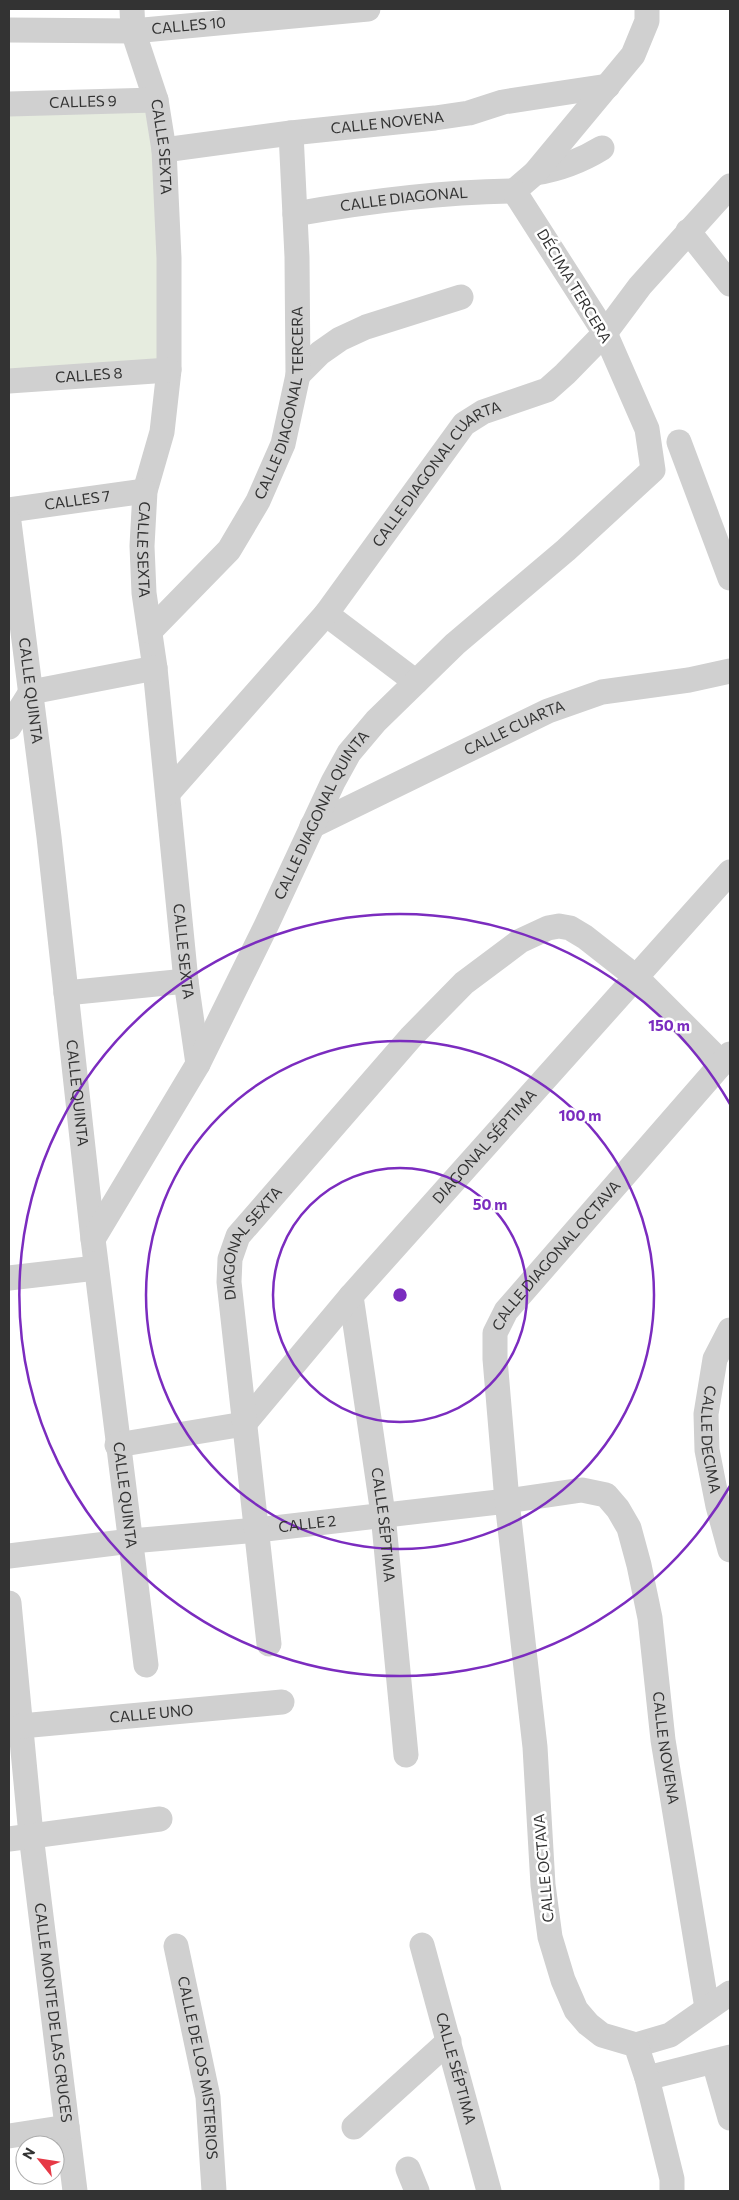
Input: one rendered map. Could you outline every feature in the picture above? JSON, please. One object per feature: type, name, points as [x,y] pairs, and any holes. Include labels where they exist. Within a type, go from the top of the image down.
[{"type":"street","name":"CALLES 10","points":[[9,30],[132,20],[368,9]]},
{"type":"street","points":[[514,191],[535,174],[633,56],[647,21],[646,9]]},
{"type":"street","name":"CALLE SEXTA","points":[[132,20],[156,100],[164,150],[169,258],[169,370],[162,432],[145,491],[142,546],[144,592],[168,793],[186,981],[198,1064]]},
{"type":"street","name":"CALLE NOVENA","points":[[164,150],[291,133],[435,118],[469,113],[503,102],[608,86]]},
{"type":"street","name":"CALLES 9","points":[[9,104],[156,100]]},
{"type":"street","name":"CALLE DIAGONAL TERCERA","points":[[150,631],[229,550],[258,501],[283,444],[298,375],[295,214],[291,133]]},
{"type":"street","points":[[535,174],[556,170],[586,158],[602,148]]},
{"type":"street","name":"CALLE DIAGONAL CUARTA","points":[[168,793],[326,614],[464,424],[483,412],[547,390],[565,374],[605,333],[640,286],[730,186]]},
{"type":"street","name":"CALLE DIAGONAL","points":[[295,214],[438,193],[514,191]]},
{"type":"street","name":"DÉCIMA TERCERA","points":[[514,191],[605,333],[647,430],[653,470]]},
{"type":"street","points":[[688,232],[730,284]]},
{"type":"street","points":[[298,375],[320,353],[340,339],[366,327],[461,297]]},
{"type":"street","name":"CALLES 8","points":[[9,381],[169,370]]},
{"type":"street","points":[[679,442],[730,578]]},
{"type":"street","name":"CALLE DIAGONAL QUINTA","points":[[93,1239],[198,1064],[262,935],[312,826],[350,753],[376,721],[455,644],[566,550],[653,470]]},
{"type":"street","name":"CALLES 7","points":[[9,510],[145,491]]},
{"type":"street","name":"CALLE QUINTA","points":[[9,522],[32,692],[117,1445],[146,1665]]},
{"type":"street","points":[[326,614],[416,682]]},
{"type":"street","points":[[9,727],[32,692],[154,668]]},
{"type":"street","name":"CALLE CUARTA","points":[[312,826],[548,712],[602,692],[689,680],[730,671]]},
{"type":"street","name":"DIAGONAL SÉPTIMA","points":[[244,1424],[351,1296],[730,872]]},
{"type":"street","name":"DIAGONAL SEXTA","points":[[269,1644],[229,1282],[230,1259],[238,1236],[411,1037],[464,983],[520,941],[548,928],[558,926],[570,928],[636,977],[726,1058]]},
{"type":"street","points":[[66,993],[186,981]]},
{"type":"street","name":"CALLE DIAGONAL OCTAVA","points":[[507,1501],[495,1359],[495,1333],[506,1311],[726,1058]]},
{"type":"street","points":[[9,1278],[96,1268]]},
{"type":"street","name":"CALLE SÉPTIMA","points":[[351,1296],[383,1514],[406,1755]]},
{"type":"street","name":"CALLE DECIMA","points":[[730,1330],[715,1359],[706,1414],[707,1450],[718,1506],[730,1550]]},
{"type":"street","points":[[117,1445],[244,1424]]},
{"type":"street","name":"CALLE 2","points":[[9,1556],[131,1541],[257,1530],[507,1501],[582,1490],[606,1495]]},
{"type":"street","name":"CALLE NOVENA","points":[[606,1495],[618,1509],[629,1528],[650,1618],[662,1740],[707,2008]]},
{"type":"street","name":"CALLE OCTAVA","points":[[507,1501],[535,1747],[543,1885],[550,1937],[563,1980],[576,2010],[588,2024],[602,2035],[636,2045]]},
{"type":"street","name":"CALLE MONTE DE LAS CRUCES","points":[[9,1603],[21,1726],[20,1837],[67,2128],[75,2191]]},
{"type":"street","name":"CALLE UNO","points":[[21,1726],[282,1702]]},
{"type":"street","points":[[20,1837],[160,1819]]},
{"type":"street","name":"CALLE DE LOS MISTERIOS","points":[[176,1946],[208,2097],[214,2191]]},
{"type":"street","name":"CALLE SÉPTIMA","points":[[422,1946],[489,2191]]},
{"type":"street","points":[[672,2191],[672,2179],[647,2078],[636,2045],[670,2035],[730,1993]]},
{"type":"street","points":[[354,2127],[449,2042]]},
{"type":"street","points":[[647,2078],[722,2060],[730,2118]]},
{"type":"street","points":[[9,2136],[67,2128]]},
{"type":"shaded area","points":[[156,105],[165,366],[9,374],[9,106]]}]
